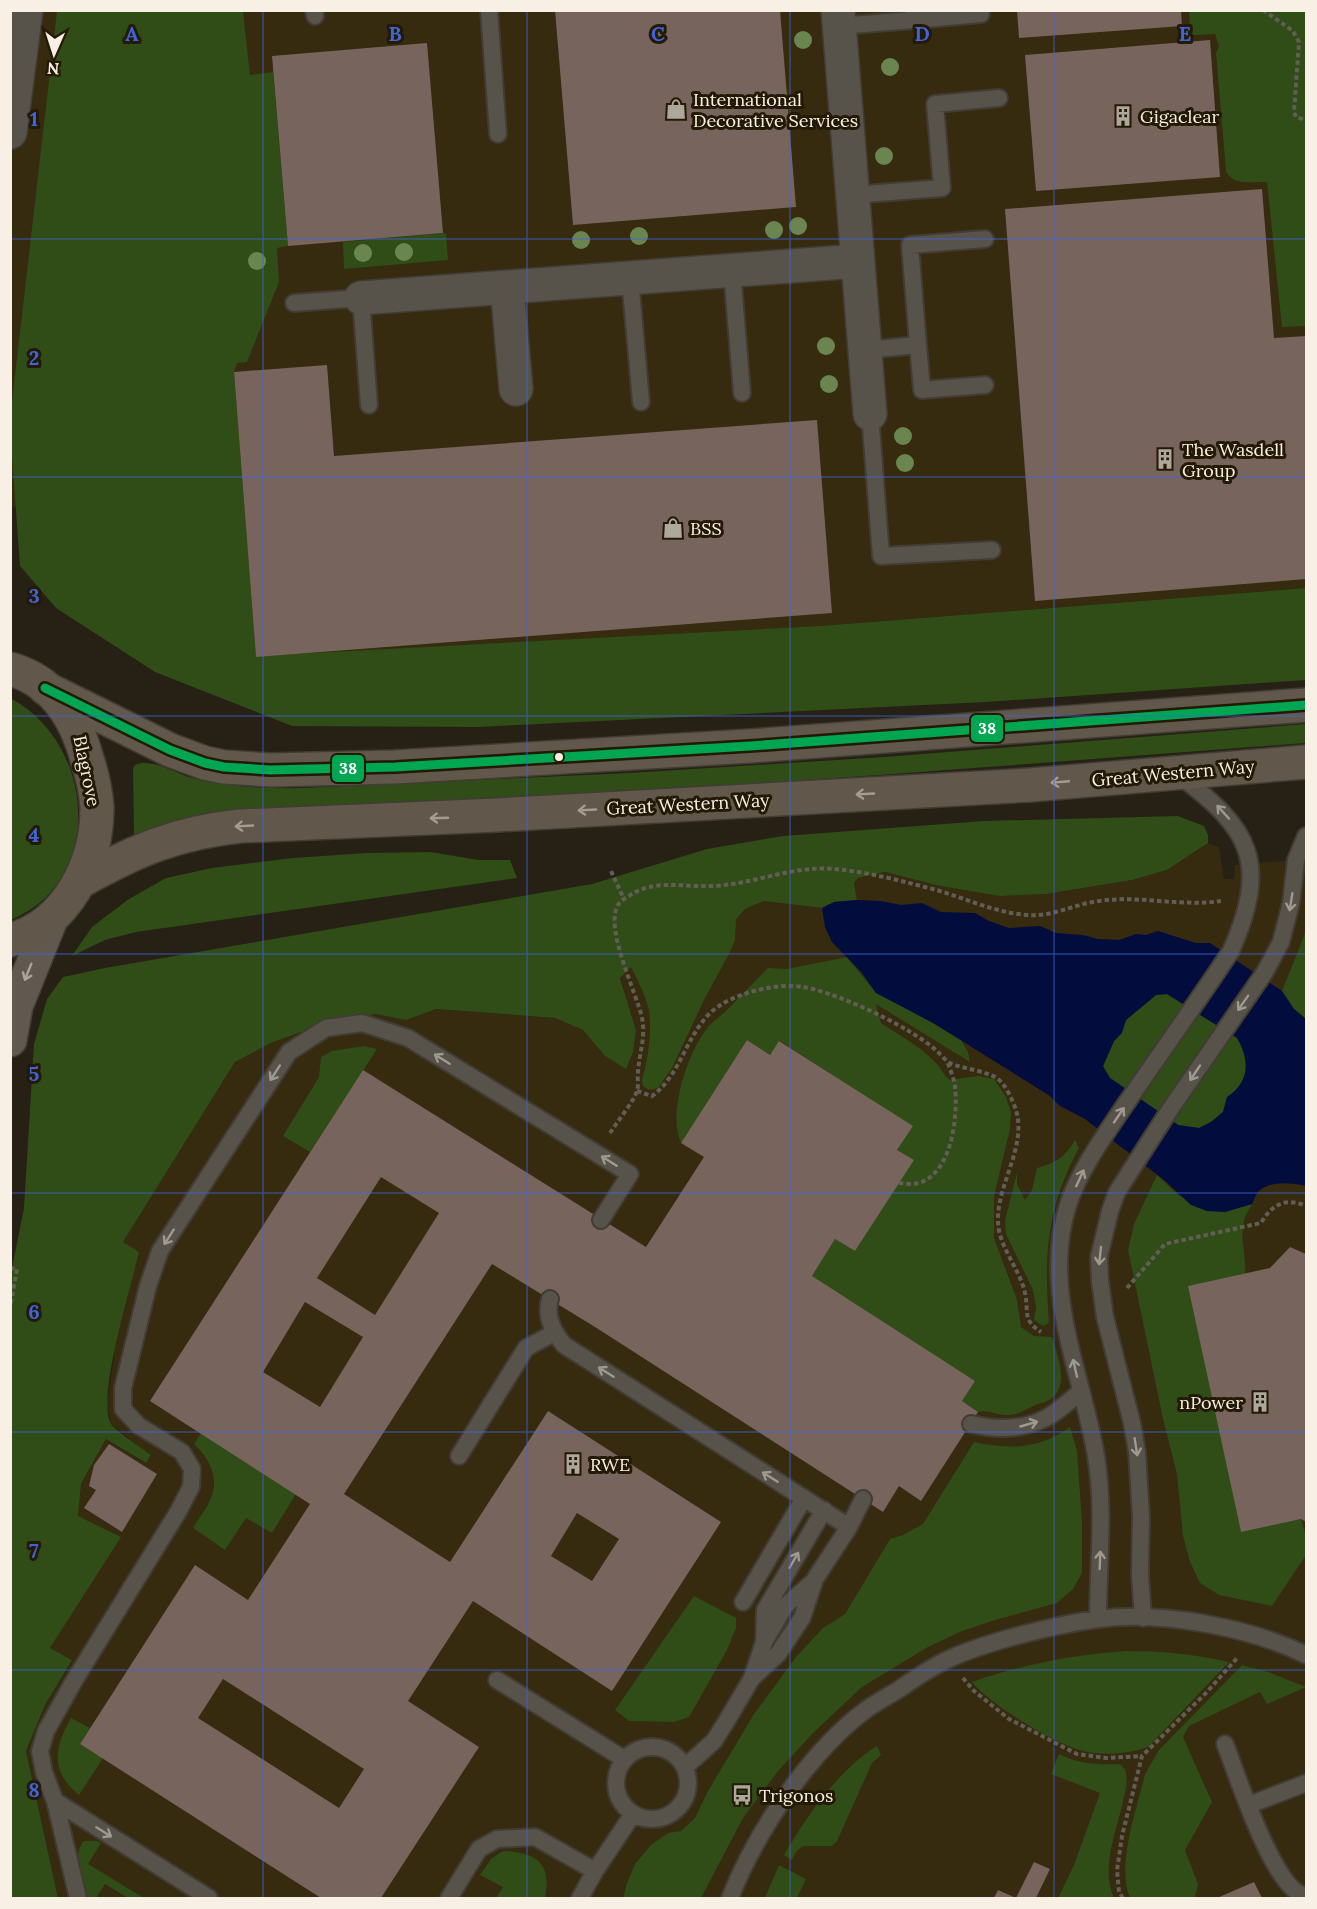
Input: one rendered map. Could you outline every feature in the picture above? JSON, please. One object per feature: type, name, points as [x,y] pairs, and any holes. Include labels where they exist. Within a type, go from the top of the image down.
[{"type":"main road","name":"Blagrove","points":[[10,940],[32,932],[51,918],[81,881],[90,857],[97,805],[77,728],[64,707],[45,688],[12,668]]},
{"type":"main road","points":[[45,688],[170,750],[197,760],[224,767],[270,770],[395,767],[750,746],[1306,705]]},
{"type":"main road","name":"Great Western Way","points":[[81,881],[122,858],[166,840],[213,829],[240,826],[509,815],[1030,784],[1306,762]]},
{"type":"main road","points":[[10,1040],[16,1006],[51,918]]},
{"type":"street","points":[[10,132],[26,10]]},
{"type":"street","points":[[838,18],[870,414]]},
{"type":"street","points":[[361,298],[858,261]]},
{"type":"street","points":[[507,287],[516,389]]},
{"type":"lane","points":[[489,10],[498,134]]},
{"type":"lane","points":[[838,18],[981,14]]},
{"type":"lane","points":[[853,195],[942,188],[935,104],[999,98]]},
{"type":"lane","points":[[985,239],[910,245],[922,390],[985,385]]},
{"type":"lane","points":[[732,271],[742,393]]},
{"type":"lane","points":[[630,278],[641,402]]},
{"type":"lane","points":[[294,303],[361,298],[369,405]]},
{"type":"lane","points":[[865,350],[918,345]]},
{"type":"lane","points":[[870,414],[881,556],[992,550]]},
{"type":"lane","points":[[1098,1619],[1101,1521],[1096,1455],[1060,1300],[1059,1259],[1069,1203],[1089,1161],[1231,951],[1248,904],[1250,863],[1242,838],[1217,805],[1175,772]]},
{"type":"lane","points":[[1143,1618],[1137,1452],[1132,1423],[1105,1317],[1099,1257],[1117,1192],[1169,1111],[1265,972],[1281,942],[1287,921],[1296,860],[1306,836]]},
{"type":"lane","points":[[78,1899],[55,1801],[44,1773],[40,1751],[46,1731],[74,1681],[191,1487],[192,1469],[182,1452],[139,1426],[123,1409],[123,1388],[148,1286],[160,1251],[289,1052],[326,1028],[362,1023],[408,1038],[630,1174],[601,1220]]},
{"type":"lane","points":[[550,1299],[549,1319],[554,1333],[564,1345],[837,1519]]},
{"type":"lane","points":[[459,1456],[526,1348],[554,1333]]},
{"type":"lane","points":[[971,1424],[992,1428],[1029,1425],[1046,1418],[1080,1392]]},
{"type":"lane","points":[[743,1602],[804,1498]]},
{"type":"lane","points":[[764,1642],[765,1610],[837,1519],[863,1499]]},
{"type":"lane","points":[[752,1678],[778,1654],[802,1618],[837,1519]]},
{"type":"lane","points":[[685,1767],[714,1741],[752,1678],[764,1642],[785,1606],[815,1579]]},
{"type":"lane","points":[[730,1899],[754,1845],[801,1776],[824,1749],[868,1708],[947,1659],[1029,1632],[1098,1619],[1143,1618],[1220,1626],[1257,1636],[1306,1655]]},
{"type":"lane","points":[[497,1680],[624,1759]]},
{"type":"lane","points":[[1225,1744],[1271,1860],[1287,1883],[1299,1895],[1306,1896]]},
{"type":"lane","points":[[657,1746],[668,1750],[678,1757],[689,1778],[684,1801],[676,1810],[655,1819],[633,1814],[620,1800],[615,1782],[624,1759],[633,1751],[645,1747],[657,1746]]},
{"type":"lane","points":[[1249,1805],[1306,1783]]},
{"type":"lane","points":[[55,1801],[209,1899]]},
{"type":"lane","points":[[580,1899],[595,1871],[633,1814]]},
{"type":"lane","points":[[448,1899],[479,1849],[497,1839],[535,1837],[595,1871]]},
{"type":"path","points":[[1263,10],[1293,31],[1299,42],[1294,112],[1296,117],[1306,120]]},
{"type":"path","points":[[597,1154],[637,1090],[643,1038],[642,1019],[622,966],[615,919],[618,905],[624,899],[649,887],[709,886],[746,882],[810,868],[835,869],[881,877],[940,891],[990,908],[1030,915],[1046,915],[1100,900],[1200,904],[1228,900],[1248,904]]},
{"type":"path","points":[[611,871],[624,899]]},
{"type":"path","points":[[637,1090],[652,1096],[662,1089],[700,1026],[718,1007],[746,993],[802,986],[829,994],[874,1013],[908,1030],[948,1062],[998,1079],[1017,1112],[1018,1136],[1000,1200],[998,1222],[1001,1236],[1025,1293],[1027,1319],[1041,1332],[1066,1328]]},
{"type":"path","points":[[899,1183],[911,1185],[923,1182],[937,1171],[948,1151],[953,1135],[955,1085],[948,1062]]},
{"type":"path","points":[[1105,1317],[1125,1312],[1122,1294],[1165,1244],[1261,1223],[1272,1207],[1284,1203],[1297,1202],[1306,1206]]},
{"type":"path","points":[[10,1268],[17,1269],[10,1308]]},
{"type":"path","points":[[1123,1899],[1119,1892],[1117,1870],[1122,1836],[1142,1756],[1206,1693],[1257,1636]]},
{"type":"path","points":[[947,1659],[974,1691],[1010,1719],[1077,1754],[1106,1758],[1142,1756]]},
{"type":"shaded area","points":[[11,11],[1208,11],[1271,175],[1306,289],[1306,588],[819,626],[256,657],[75,515],[11,506]]},
{"type":"shaded area","points":[[1208,843],[1219,847],[1224,879],[1234,879],[1235,865],[1306,859],[1306,1898],[58,1898],[26,1751],[45,1705],[72,1660],[50,1648],[120,1537],[77,1516],[81,1484],[106,1439],[145,1463],[151,1456],[111,1424],[107,1404],[114,1357],[123,1242],[235,1062],[271,1043],[312,1028],[375,1014],[406,1020],[435,1009],[555,1018],[583,1030],[605,1056],[636,1030],[620,977],[631,967],[714,949],[745,909],[764,901],[822,908],[857,900],[854,883],[858,878],[885,872],[940,886],[1001,896],[1046,894],[1132,880],[1167,870]]},
{"type":"shaded area","points":[[857,900],[901,905],[922,903],[941,912],[975,913],[1009,928],[1040,926],[1056,933],[1119,940],[1136,934],[1146,935],[1158,931],[1196,943],[1210,943],[1282,991],[1294,1009],[1306,1019],[1306,1186],[1288,1183],[1269,1185],[1259,1191],[1252,1204],[1225,1212],[1207,1211],[1191,1205],[1164,1180],[1085,1119],[1060,1106],[1050,1096],[935,1024],[876,993],[862,973],[832,942],[825,927],[822,908],[834,902]],"holes":[[[1167,994],[1237,1038],[1246,1062],[1244,1078],[1235,1091],[1227,1097],[1223,1112],[1199,1128],[1178,1125],[1110,1078],[1103,1066],[1114,1041],[1122,1033],[1126,1020],[1156,995]]]},
{"type":"green space","points":[[57,11],[243,11],[250,75],[273,72],[288,246],[277,248],[279,282],[247,362],[237,363],[234,372],[256,656],[819,626],[1306,588],[1306,680],[985,702],[477,727],[292,726],[155,672],[56,608],[20,566],[11,443],[11,410]]},
{"type":"green space","points":[[1189,11],[1306,11],[1306,326],[1282,327],[1267,182],[1238,181],[1229,176],[1226,171],[1216,53],[1219,46],[1215,34],[1179,36],[1179,30],[1190,28]]},
{"type":"green space","points":[[446,233],[448,260],[344,269],[343,242]]},
{"type":"green space","points":[[10,698],[34,715],[54,737],[68,762],[76,790],[78,819],[74,847],[63,874],[41,902],[11,920]]},
{"type":"green space","points":[[1306,724],[1306,743],[646,791],[249,809],[230,811],[136,836],[134,834],[133,769],[135,765],[141,763],[155,764],[189,777],[216,783],[259,788],[302,788],[629,773],[884,757]]},
{"type":"green space","points":[[1178,816],[1204,826],[1208,835],[1208,843],[1167,870],[1132,880],[1046,894],[1000,896],[940,886],[885,872],[858,878],[854,883],[857,900],[834,902],[822,908],[764,901],[745,909],[736,920],[735,940],[729,954],[672,1068],[658,1088],[649,1090],[643,1086],[642,1080],[650,1037],[650,1019],[644,994],[631,967],[620,978],[636,1030],[633,1052],[626,1069],[605,1056],[583,1030],[555,1018],[436,1009],[406,1020],[375,1014],[312,1028],[271,1043],[235,1062],[123,1242],[139,1252],[111,1367],[108,1410],[111,1424],[151,1455],[146,1463],[106,1439],[81,1484],[78,1516],[121,1537],[50,1648],[72,1660],[45,1705],[26,1751],[58,1898],[11,1898],[11,1273],[24,1208],[34,1044],[47,999],[63,977],[592,884],[707,849],[783,836],[984,821]]},
{"type":"green space","points":[[430,852],[479,860],[510,860],[517,878],[136,932],[105,940],[72,956],[92,927],[129,899],[166,878],[212,868],[293,858],[366,853]]},
{"type":"green space","points":[[1306,931],[1306,1019],[1294,1009],[1282,991]]},
{"type":"green space","points":[[847,957],[876,993],[897,1002],[961,1040],[968,1052],[970,1062],[876,1004],[881,1023],[923,1051],[950,1080],[978,1076],[994,1079],[1006,1097],[1011,1113],[1010,1129],[994,1196],[994,1238],[1017,1300],[1021,1327],[1034,1336],[1052,1337],[1061,1369],[1060,1385],[1052,1398],[1020,1412],[1006,1415],[986,1411],[978,1412],[812,1276],[835,1239],[855,1251],[913,1160],[897,1150],[910,1125],[780,1041],[770,1055],[747,1040],[681,1143],[677,1130],[677,1115],[682,1082],[694,1050],[709,1026],[768,968],[787,969]]},
{"type":"green space","points":[[1167,994],[1237,1038],[1246,1062],[1244,1078],[1235,1091],[1227,1097],[1223,1112],[1199,1128],[1178,1125],[1110,1078],[1103,1067],[1126,1020],[1156,995]]},
{"type":"green space","points":[[364,1046],[377,1049],[310,1152],[283,1136],[319,1077],[321,1057],[332,1051]]},
{"type":"green space","points":[[1075,1140],[1079,1148],[1060,1192],[1050,1233],[1047,1276],[1049,1323],[1043,1326],[1034,1320],[1036,1307],[1033,1290],[1006,1234],[1005,1220],[1017,1173],[1017,1184],[1025,1200],[1032,1190],[1037,1168],[1059,1158]]},
{"type":"green space","points":[[1157,1175],[1178,1195],[1225,1212],[1252,1204],[1242,1231],[1245,1274],[1189,1286],[1241,1531],[1301,1519],[1306,1536],[1306,1555],[1272,1606],[1219,1595],[1200,1583],[1190,1562],[1183,1536],[1177,1474],[1163,1419],[1128,1250],[1134,1224]]},
{"type":"green space","points":[[1070,1427],[1077,1451],[1082,1522],[1082,1573],[1073,1589],[1057,1603],[962,1631],[928,1647],[862,1687],[814,1732],[778,1771],[743,1818],[701,1898],[623,1898],[635,1864],[651,1845],[668,1833],[681,1831],[695,1818],[708,1791],[754,1714],[796,1657],[823,1628],[845,1614],[890,1539],[923,1524],[974,1442],[1012,1447],[1024,1446],[1047,1440]]},
{"type":"green space","points":[[201,1433],[296,1494],[272,1533],[246,1518],[225,1550],[193,1528],[208,1504],[214,1484],[209,1463],[194,1444]]},
{"type":"green space","points":[[694,1596],[736,1618],[736,1628],[727,1650],[689,1717],[674,1722],[629,1721],[615,1710]]},
{"type":"green space","points":[[1126,1651],[1178,1654],[1229,1662],[1148,1747],[1116,1754],[1083,1751],[1040,1732],[993,1702],[972,1682],[1048,1661]]},
{"type":"green space","points":[[1242,1665],[1268,1672],[1306,1687],[1267,1704],[1260,1692],[1189,1726],[1183,1737],[1212,1802],[1185,1850],[1198,1884],[1195,1898],[1130,1898],[1126,1885],[1126,1854],[1145,1774],[1159,1750]]},
{"type":"green space","points":[[71,1718],[90,1728],[80,1744],[103,1758],[79,1795],[63,1777],[58,1759],[61,1739]]},
{"type":"green space","points":[[877,1746],[881,1755],[872,1763],[837,1841],[832,1846],[803,1846],[792,1860],[784,1855],[824,1795],[850,1767]]},
{"type":"green space","points":[[1059,1754],[1089,1763],[1120,1764],[1125,1769],[1126,1787],[1110,1852],[1109,1876],[1114,1898],[1058,1898],[1074,1865],[1100,1793],[1051,1774]]},
{"type":"green space","points":[[84,1841],[101,1843],[88,1864],[144,1898],[128,1898],[105,1884],[96,1898],[87,1898],[78,1861],[78,1853]]},
{"type":"green space","points":[[503,1851],[525,1854],[539,1862],[546,1876],[545,1898],[496,1898],[503,1887],[480,1875],[491,1859]]},
{"type":"green space","points":[[779,1865],[806,1879],[797,1898],[765,1898]]},
{"type":"building","name":"International Decorative Services","points":[[555,10],[780,10],[796,207],[573,225]]},
{"type":"building","points":[[1017,10],[1181,10],[1182,26],[1019,38]]},
{"type":"building","name":"Gigaclear","points":[[1210,40],[1220,177],[1036,191],[1025,55]]},
{"type":"building","points":[[427,43],[443,233],[288,246],[272,56]]},
{"type":"building","name":"The Wasdell Group","points":[[1262,189],[1274,338],[1306,336],[1306,579],[1035,601],[1005,209]]},
{"type":"building","points":[[327,365],[334,456],[817,420],[832,613],[256,657],[234,372]]},
{"type":"building","name":"RWE","points":[[747,1040],[770,1055],[779,1041],[913,1126],[897,1150],[914,1160],[855,1251],[835,1239],[812,1276],[975,1381],[962,1401],[978,1412],[921,1501],[899,1486],[883,1512],[595,1327],[492,1264],[344,1494],[450,1562],[548,1411],[721,1522],[612,1691],[473,1601],[408,1701],[479,1747],[381,1898],[321,1898],[80,1744],[195,1565],[248,1600],[310,1504],[150,1401],[363,1070],[646,1247],[704,1157],[681,1143]],"holes":[[[381,1177],[439,1213],[375,1315],[317,1278]],[[305,1302],[363,1337],[320,1407],[263,1372]],[[577,1513],[619,1539],[592,1581],[551,1556]],[[223,1679],[364,1769],[339,1808],[198,1718]]]},
{"type":"building","name":"nPower","points":[[1290,1247],[1306,1254],[1306,1522],[1301,1519],[1241,1532],[1188,1286],[1270,1268]]},
{"type":"building","points":[[109,1444],[157,1474],[122,1532],[84,1508],[96,1490],[89,1486],[94,1465]]},
{"type":"building","points":[[1034,1862],[1050,1869],[1036,1898],[1016,1898]]},
{"type":"building","points":[[1254,1882],[1262,1898],[1217,1898]]},
{"type":"building","points":[[998,1890],[1016,1898],[994,1898]]},
{"type":"transit line","name":"38","points":[[45,688],[170,750],[205,763],[224,767],[270,770],[395,767],[750,746],[1306,705]]},
{"type":"place","name":"International Decorative Services","points":[[676,109]]},
{"type":"place","name":"Gigaclear","points":[[1123,116]]},
{"type":"place","name":"The Wasdell Group","points":[[1165,459]]},
{"type":"place","name":"BSS","points":[[673,528]]},
{"type":"place","name":"nPower","points":[[1260,1402]]},
{"type":"place","name":"RWE","points":[[573,1464]]},
{"type":"place","name":"Trigonos","points":[[742,1795]]}]
